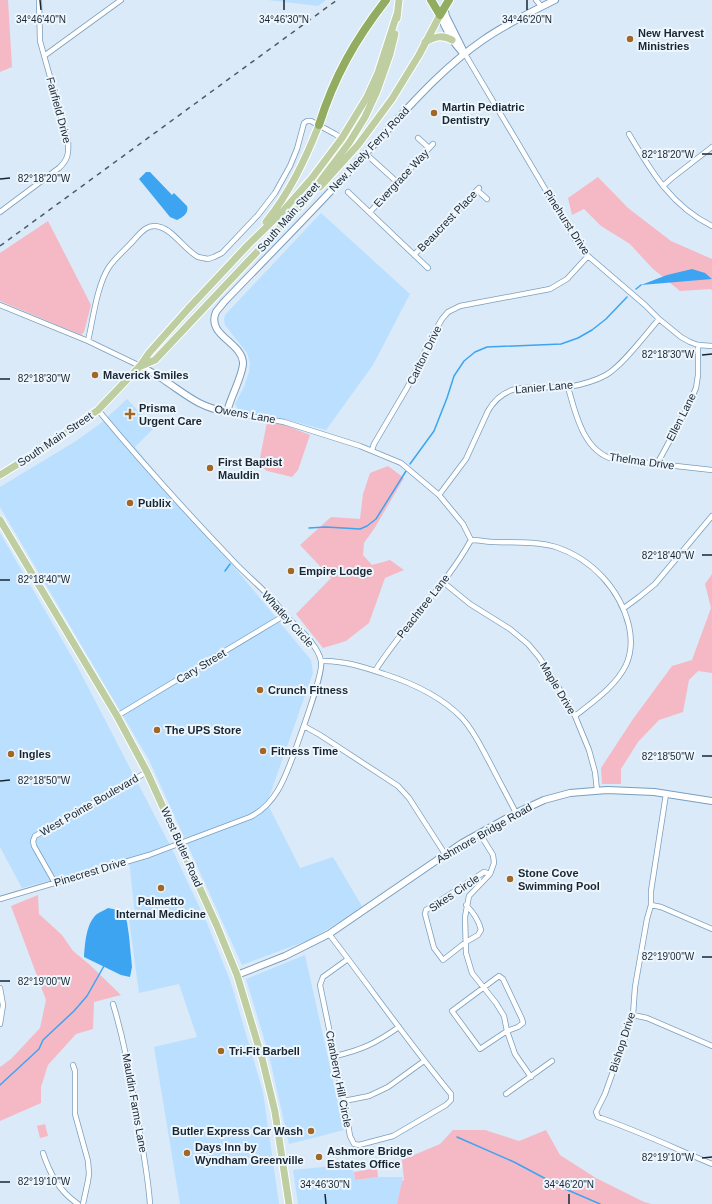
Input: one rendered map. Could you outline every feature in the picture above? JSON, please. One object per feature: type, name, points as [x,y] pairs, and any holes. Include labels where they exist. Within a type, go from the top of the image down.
[{"type":"highway","points":[[319,125],[339,72],[361,36],[386,0]]},
{"type":"highway","points":[[431,0],[440,15]]},
{"type":"highway","points":[[440,15],[446,4]]},
{"type":"main road","name":"South Main Street","points":[[140,366],[155,360],[306,200],[349,143],[365,117],[379,86],[390,54],[399,0]]},
{"type":"main road","name":"South Main Street","points":[[0,475],[44,448],[98,410],[140,366],[148,353],[163,336],[248,245],[283,211],[312,178],[342,138],[367,96],[375,79],[397,14]]},
{"type":"main road","points":[[306,200],[336,170],[380,116],[401,85],[440,15]]},
{"type":"main road","points":[[425,42],[439,36],[448,37],[452,40]]},
{"type":"main road","points":[[248,245],[286,196],[300,171],[319,125]]},
{"type":"main road","name":"West Butler Road","points":[[0,520],[117,716],[147,772],[194,872],[237,975],[255,1032],[269,1086],[280,1141],[289,1204]]},
{"type":"street","name":"Fairfield Drive","points":[[0,212],[59,168],[66,162],[68,155],[68,141],[44,56],[39,32],[39,0]]},
{"type":"street","points":[[44,56],[121,0]]},
{"type":"street","points":[[536,0],[542,7]]},
{"type":"street","name":"New Neely Ferry Road","points":[[227,412],[243,362],[240,352],[220,333],[215,326],[216,312],[446,69],[464,54],[497,31],[555,0]]},
{"type":"street","name":"Pinehurst Drive","points":[[446,4],[446,16],[464,54],[484,85],[576,241],[588,256],[659,319],[687,340],[698,345],[712,346]]},
{"type":"street","name":"Pinehurst Drive","points":[[440,15],[452,40],[464,54]]},
{"type":"street","points":[[88,341],[100,288],[106,273],[113,262],[142,231],[148,227],[161,227],[198,257],[208,259],[219,255],[250,225],[275,193],[293,157],[304,123],[311,121],[349,143]]},
{"type":"street","points":[[629,134],[652,173],[663,186],[675,199],[699,218],[712,226]]},
{"type":"street","name":"Evergrace Way","points":[[370,212],[431,146],[418,138]]},
{"type":"street","points":[[663,186],[712,147]]},
{"type":"street","points":[[366,154],[397,182]]},
{"type":"street","name":"Beaucrest Place","points":[[414,255],[478,189],[487,199]]},
{"type":"street","points":[[348,192],[428,268]]},
{"type":"street","name":"Carlton Drive","points":[[372,450],[374,444],[407,388],[435,331],[448,312],[460,306],[550,289],[567,278],[588,256]]},
{"type":"street","name":"Owens Lane","points":[[0,305],[88,341],[140,366],[202,405],[214,410],[284,422],[372,450],[401,462],[439,495],[463,524],[471,540]]},
{"type":"street","name":"Lanier Lane","points":[[439,495],[466,459],[488,411],[500,395],[518,388],[568,387],[598,379],[618,365],[659,319]]},
{"type":"street","name":"Ellen Lane","points":[[657,464],[688,407],[696,388],[698,375],[698,345]]},
{"type":"street","name":"Thelma Drive","points":[[568,387],[580,427],[599,453],[613,459],[712,470]]},
{"type":"street","name":"Whatley Circle","points":[[98,410],[198,524],[275,603],[311,643],[322,661]]},
{"type":"street","points":[[624,608],[655,584],[712,516]]},
{"type":"street","points":[[471,540],[539,543],[564,550],[581,559],[603,576],[617,596],[624,608],[631,642],[630,654],[627,663],[611,686],[575,716]]},
{"type":"street","name":"Peachtree Lane","points":[[375,671],[387,652],[443,582],[471,540]]},
{"type":"street","name":"Maple Drive","points":[[443,582],[470,604],[510,629],[528,644],[549,670],[575,716],[589,750],[595,772],[597,790]]},
{"type":"street","name":"Cary Street","points":[[117,716],[285,615]]},
{"type":"street","points":[[180,843],[219,827],[250,817],[266,806],[274,797],[283,781],[304,726],[320,678],[322,661],[332,661],[375,671],[409,682],[447,706],[462,718],[471,729],[516,813]]},
{"type":"street","points":[[304,726],[320,734],[398,786],[409,798],[445,854]]},
{"type":"street","name":"West Pointe Boulevard","points":[[55,883],[34,846],[33,841],[35,836],[147,772]]},
{"type":"street","name":"Ashmore Bridge Road","points":[[237,975],[285,956],[328,934],[445,854],[534,804],[570,793],[597,790],[641,790],[712,800]]},
{"type":"street","name":"Bishop Drive","points":[[666,794],[651,891],[651,905],[647,918],[635,987],[633,1015],[596,1115],[712,1164]]},
{"type":"street","points":[[480,834],[493,855],[494,862],[490,874],[469,896],[466,905],[466,953],[472,973],[496,1003],[504,1016],[506,1031],[515,1054],[531,1077]]},
{"type":"street","name":"Pinecrest Drive","points":[[0,900],[148,855],[180,843]]},
{"type":"street","name":"Sikes Circle","points":[[466,942],[443,960],[434,948],[425,914],[426,910],[484,872],[490,874]]},
{"type":"street","points":[[466,905],[471,910],[480,925],[478,934],[466,942]]},
{"type":"street","points":[[651,905],[661,907],[712,929]]},
{"type":"street","name":"Cranberry Hill Circle","points":[[328,934],[348,959],[424,1061],[451,1094],[451,1100],[446,1105],[393,1136],[359,1145],[354,1144],[350,1136],[320,985],[323,977],[348,959]]},
{"type":"street","points":[[499,976],[502,979],[523,1023],[518,1027],[506,1031],[480,1049],[452,1011],[499,976]]},
{"type":"street","points":[[0,988],[3,1005],[0,1024]]},
{"type":"street","name":"Mauldin Farms Lane","points":[[113,1004],[129,1066],[150,1204]]},
{"type":"street","points":[[633,1015],[647,1018],[712,1046]]},
{"type":"street","points":[[334,1056],[376,1043],[399,1027]]},
{"type":"street","points":[[344,1101],[369,1096],[388,1088],[424,1061]]},
{"type":"street","points":[[506,1094],[552,1061]]},
{"type":"street","points":[[73,1065],[75,1071],[75,1114],[88,1161],[88,1181],[83,1204]]},
{"type":"street","points":[[43,1153],[48,1168],[57,1184],[78,1204]]},
{"type":"shaded area","points":[[0,0],[8,0],[12,67],[0,72]]},
{"type":"shaded area","points":[[268,0],[326,0],[318,6]]},
{"type":"shaded area","points":[[598,177],[628,208],[671,241],[712,259],[712,291],[711,289],[680,291],[652,268],[630,244],[601,226],[584,209],[572,215],[568,198]]},
{"type":"shaded area","points":[[321,213],[410,294],[373,365],[326,430],[284,419],[241,411],[238,409],[235,404],[244,387],[249,372],[250,363],[247,353],[225,325],[224,320],[225,315]]},
{"type":"shaded area","points":[[48,221],[91,305],[84,332],[81,335],[0,301],[0,253]]},
{"type":"shaded area","points":[[127,399],[154,428],[135,447],[311,660],[313,673],[267,803],[300,868],[333,857],[363,908],[309,940],[242,965],[149,760],[0,507],[0,487],[76,441],[101,423]]},
{"type":"shaded area","points":[[267,422],[285,425],[310,435],[298,470],[292,477],[267,471],[262,467],[260,458]]},
{"type":"shaded area","points":[[388,466],[404,478],[364,543],[363,555],[372,565],[390,560],[404,570],[385,578],[369,623],[346,641],[323,648],[296,614],[331,578],[300,545],[331,517],[360,519],[363,494],[370,473]]},
{"type":"shaded area","points":[[0,533],[76,664],[172,849],[207,923],[231,983],[263,1092],[279,1204],[180,1204],[154,1047],[197,1037],[179,984],[139,993],[129,919],[135,915],[129,860],[22,888],[0,847]]},
{"type":"shaded area","points":[[712,574],[712,673],[698,671],[689,680],[683,712],[659,720],[638,742],[621,769],[621,784],[602,784],[601,768],[633,719],[672,666],[692,660],[711,608],[705,584]]},
{"type":"shaded area","points":[[38,895],[39,914],[62,935],[73,951],[121,995],[94,1002],[93,1029],[76,1034],[48,1065],[41,1087],[41,1103],[0,1121],[0,1067],[11,1059],[40,1028],[46,1000],[11,906]]},
{"type":"shaded area","points":[[305,955],[344,1130],[289,1144],[269,1055],[246,979]]},
{"type":"shaded area","points":[[45,1124],[48,1136],[40,1138],[37,1126]]},
{"type":"shaded area","points":[[453,1130],[485,1130],[519,1141],[546,1130],[560,1155],[596,1178],[644,1202],[652,1204],[397,1204],[402,1181],[404,1180],[402,1160],[440,1144]]},
{"type":"shaded area","points":[[352,1164],[355,1180],[378,1177],[403,1177],[397,1204],[298,1204],[293,1170]]},
{"type":"shaded area","points":[[377,1168],[378,1177],[355,1180],[354,1172]]},
{"type":"water","points":[[146,172],[150,172],[172,195],[174,193],[187,206],[187,211],[183,216],[177,220],[170,217],[139,179]]},
{"type":"water","points":[[692,269],[705,273],[712,279],[641,285],[667,275]]},
{"type":"water","points":[[108,908],[123,911],[127,922],[132,967],[130,977],[121,975],[84,957],[90,923],[97,914]]},
{"type":"waterway","points":[[636,289],[641,285]]},
{"type":"waterway","points":[[410,464],[434,431],[454,376],[464,361],[475,352],[487,347],[561,344],[578,338],[592,330],[606,319],[627,297]]},
{"type":"waterway","points":[[309,528],[326,527],[360,529],[367,526],[376,519],[406,471]]},
{"type":"waterway","points":[[225,571],[230,564]]},
{"type":"waterway","points":[[0,1085],[39,1049],[43,1040],[74,1011],[87,996],[104,966]]},
{"type":"waterway","points":[[457,1137],[514,1162],[563,1188],[600,1204]]},
{"type":"railway","points":[[0,246],[337,0]]},
{"type":"place","name":"New Harvest Ministries","points":[[630,39]]},
{"type":"place","name":"Martin Pediatric Dentistry","points":[[434,113]]},
{"type":"place","name":"Maverick Smiles","points":[[95,375]]},
{"type":"place","name":"Prisma Urgent Care","points":[[130,414]]},
{"type":"place","name":"First Baptist Mauldin","points":[[210,468]]},
{"type":"place","name":"Publix","points":[[130,503]]},
{"type":"place","name":"Empire Lodge","points":[[291,571]]},
{"type":"place","name":"Crunch Fitness","points":[[260,690]]},
{"type":"place","name":"The UPS Store","points":[[157,730]]},
{"type":"place","name":"Fitness Time","points":[[263,751]]},
{"type":"place","name":"Ingles","points":[[11,754]]},
{"type":"place","name":"Stone Cove Swimming Pool","points":[[510,879]]},
{"type":"place","name":"Palmetto Internal Medicine","points":[[161,888]]},
{"type":"place","name":"Tri-Fit Barbell","points":[[221,1051]]},
{"type":"place","name":"Butler Express Car Wash","points":[[311,1131]]},
{"type":"place","name":"Days Inn by Wyndham Greenville","points":[[187,1153]]},
{"type":"place","name":"Ashmore Bridge Estates Office","points":[[319,1157]]}]
